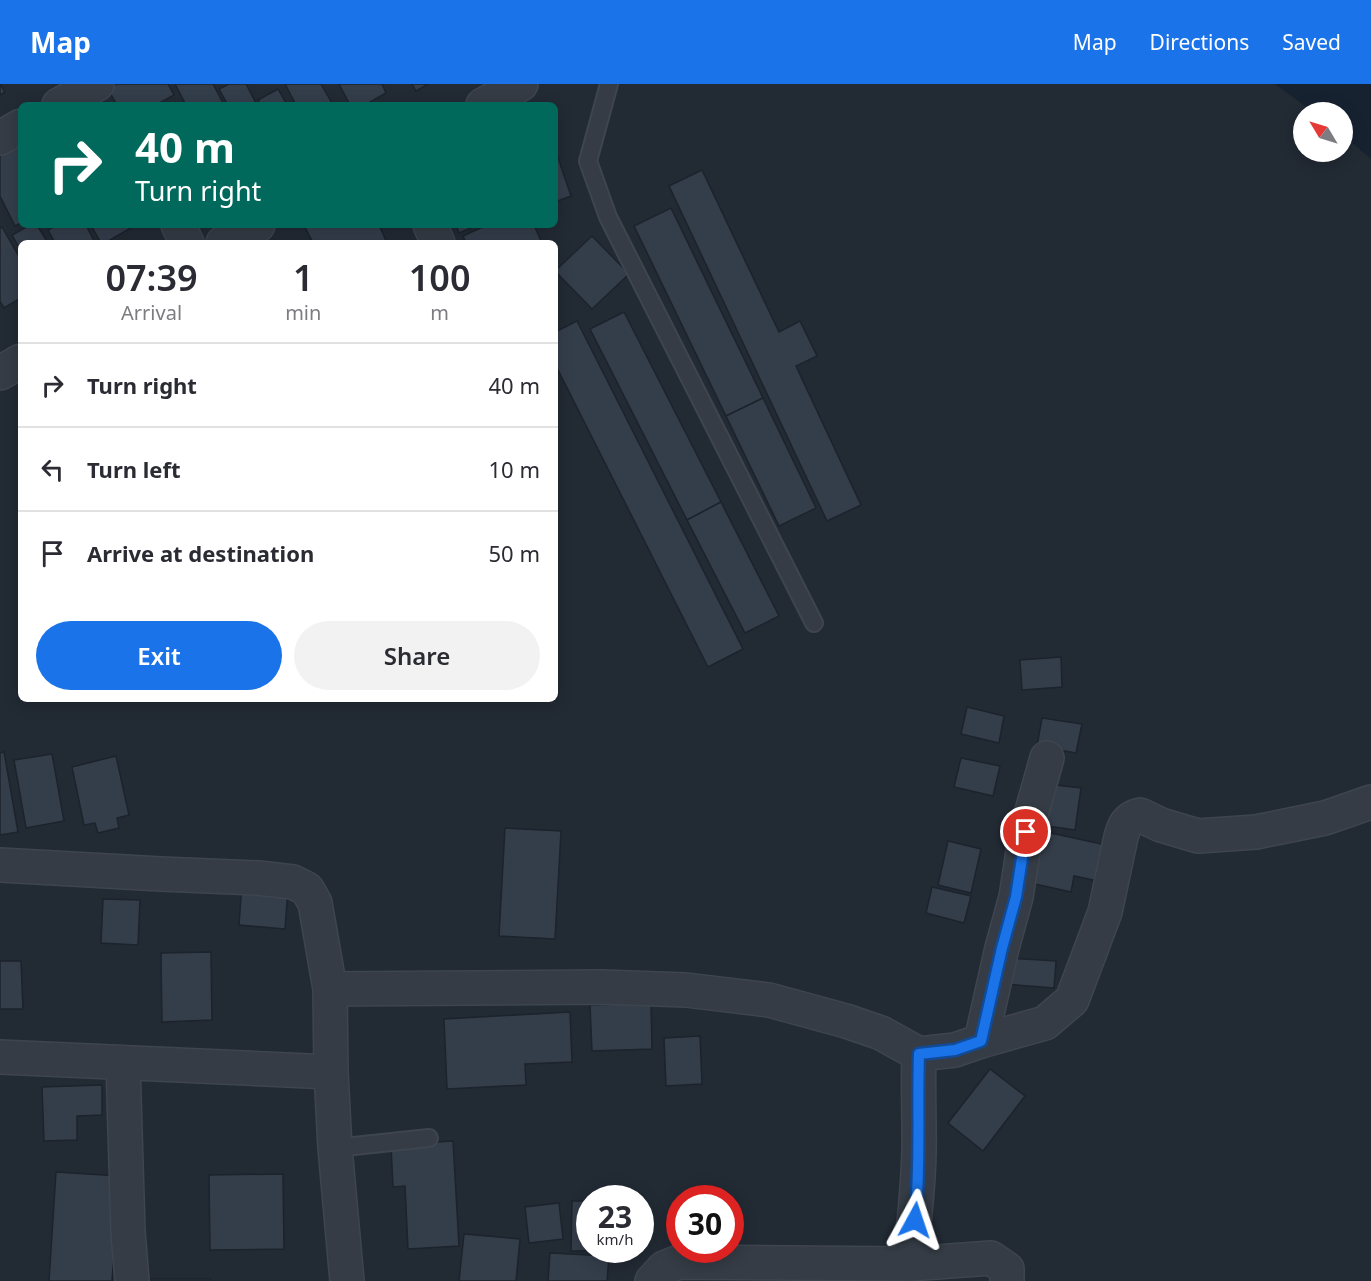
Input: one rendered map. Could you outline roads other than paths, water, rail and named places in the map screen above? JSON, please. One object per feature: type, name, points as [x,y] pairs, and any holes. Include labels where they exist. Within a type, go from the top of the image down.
[{"type":"street","points":[[64,102],[97,84]]},
{"type":"street","points":[[102,84],[111,102]]},
{"type":"street","points":[[488,102],[521,84]]},
{"type":"street","points":[[0,138],[18,128]]},
{"type":"street","points":[[229,240],[252,228]]},
{"type":"street","points":[[0,373],[18,363]]},
{"type":"street","points":[[981,1041],[1016,897],[1026,832],[1047,758]]},
{"type":"street","points":[[330,989],[602,987],[686,990],[769,1000],[846,1021],[881,1033],[919,1054],[955,1050],[1045,1023],[1072,1000],[1105,912],[1124,825],[1130,819],[1140,815],[1161,825],[1197,836],[1256,832],[1325,818],[1371,802]]},
{"type":"street","points":[[0,865],[258,878],[293,882],[307,889],[315,903],[330,989],[335,1148],[347,1281]]},
{"type":"street","points":[[910,1264],[917,1198],[919,1054]]},
{"type":"street","points":[[0,1057],[331,1072]]},
{"type":"street","points":[[123,1063],[128,1231],[132,1281]]},
{"type":"street","points":[[652,1281],[664,1268],[680,1262],[910,1264],[991,1258],[1007,1269],[1007,1281]]},
{"type":"lane","points":[[609,84],[588,161],[608,217],[814,623]]},
{"type":"lane","points":[[335,1148],[429,1138]]},
{"type":"water","points":[[1275,84],[1371,84],[1371,159],[1353,144],[1353,102],[1299,102]]}]
